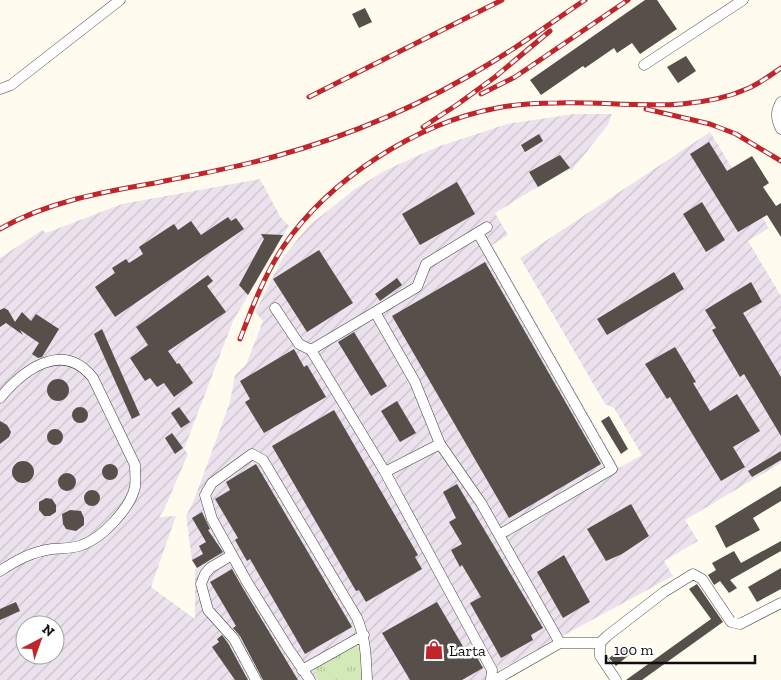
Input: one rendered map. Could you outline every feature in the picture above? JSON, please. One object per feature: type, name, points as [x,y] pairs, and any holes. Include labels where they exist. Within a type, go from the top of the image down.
[{"type":"street","points":[[0,89],[11,85],[120,0]]},
{"type":"street","points":[[644,65],[744,0]]},
{"type":"street","points":[[781,102],[776,114],[776,120],[781,129]]},
{"type":"street","points":[[311,350],[417,287],[426,264],[487,227]]},
{"type":"street","points":[[478,233],[612,469],[499,535]]},
{"type":"street","points":[[275,308],[299,344],[311,350],[385,472],[492,670],[493,680],[560,643],[600,644]]},
{"type":"street","points":[[375,312],[416,382],[440,444],[481,503],[560,643]]},
{"type":"street","points":[[0,398],[19,378],[49,360],[72,360],[87,370],[97,386],[135,465],[136,478],[135,488],[130,500],[120,515],[99,536],[90,542],[73,548],[37,552],[21,557],[0,571]]},
{"type":"street","points":[[385,472],[440,444]]},
{"type":"street","points":[[310,680],[232,555],[212,519],[205,495],[212,483],[252,454],[263,460],[357,618],[364,635],[367,680]]},
{"type":"street","points":[[232,555],[210,568],[201,584],[208,610],[234,639],[256,680]]},
{"type":"street","points":[[616,680],[600,656],[600,644],[607,636],[664,592],[693,574],[702,580],[731,622],[740,624],[781,603]]},
{"type":"street","points":[[302,670],[364,635]]},
{"type":"shaded area","points":[[574,114],[612,114],[608,125],[571,171],[569,168],[495,213],[508,235],[492,245],[619,468],[642,455],[614,408],[605,404],[520,258],[710,132],[769,228],[748,241],[781,296],[781,463],[685,520],[698,541],[664,561],[673,576],[487,677],[486,680],[0,680],[0,258],[42,230],[46,233],[122,204],[260,179],[281,218],[289,226],[233,321],[184,449],[188,454],[164,510],[159,517],[176,516],[151,587],[195,619],[195,569],[197,568],[192,560],[186,516],[194,500],[230,402],[235,375],[246,365],[263,321],[255,312],[282,259],[311,224],[355,189],[386,170],[437,147],[507,124]]},
{"type":"green space","points":[[356,645],[361,649],[362,680],[319,680],[316,677],[315,668]]},
{"type":"building","points":[[645,0],[657,0],[677,29],[640,54],[632,43],[617,53],[614,48],[585,68],[583,66],[541,95],[530,80]]},
{"type":"building","points":[[365,8],[372,22],[359,28],[352,14]]},
{"type":"building","points":[[686,56],[696,71],[678,83],[667,67]]},
{"type":"building","points":[[539,134],[543,141],[525,152],[521,145]]},
{"type":"building","points":[[709,142],[727,171],[752,156],[769,183],[763,187],[776,206],[781,203],[781,237],[767,215],[738,232],[690,154]]},
{"type":"building","points":[[560,155],[570,168],[538,187],[529,172]]},
{"type":"building","points":[[457,182],[475,214],[420,245],[402,214]]},
{"type":"building","points":[[702,202],[725,240],[706,252],[683,214]]},
{"type":"building","points":[[228,217],[231,221],[236,218],[244,229],[115,317],[95,287],[115,273],[112,268],[126,259],[129,263],[143,254],[139,247],[174,224],[178,230],[191,221],[201,235]]},
{"type":"building","points":[[261,234],[283,235],[248,295],[239,285],[264,239]]},
{"type":"building","points":[[319,250],[353,303],[307,332],[273,279]]},
{"type":"building","points":[[485,262],[601,464],[509,518],[392,316]]},
{"type":"building","points":[[674,272],[684,289],[607,335],[597,319]]},
{"type":"building","points":[[208,275],[213,281],[207,286],[226,312],[168,351],[193,383],[174,397],[164,383],[157,387],[150,378],[145,381],[130,358],[148,345],[136,327]]},
{"type":"building","points":[[397,278],[402,285],[380,301],[375,294]]},
{"type":"building","points":[[751,282],[762,302],[743,313],[781,377],[781,436],[744,374],[740,377],[712,330],[716,328],[705,310]]},
{"type":"building","points":[[4,308],[8,310],[15,322],[22,312],[31,321],[36,314],[59,329],[42,357],[38,358],[32,354],[39,343],[6,323],[0,327],[0,310]]},
{"type":"building","points":[[102,329],[140,415],[132,419],[94,334]]},
{"type":"building","points":[[354,332],[387,386],[371,396],[338,342]]},
{"type":"building","points":[[675,347],[696,382],[693,383],[710,411],[737,394],[760,431],[733,447],[745,467],[721,481],[670,397],[667,399],[645,364]]},
{"type":"building","points":[[294,349],[304,367],[307,365],[326,397],[264,433],[245,402],[250,399],[240,381]]},
{"type":"building","points":[[58,379],[66,382],[69,390],[66,398],[58,401],[50,398],[47,390],[50,382]]},
{"type":"building","points":[[397,401],[416,433],[400,442],[381,411]]},
{"type":"building","points":[[80,407],[88,415],[80,423],[72,415]]},
{"type":"building","points":[[179,407],[190,422],[181,428],[171,413]]},
{"type":"building","points":[[334,410],[418,555],[415,557],[422,569],[366,602],[359,590],[356,591],[272,446]]},
{"type":"building","points":[[609,416],[628,449],[621,454],[601,421]]},
{"type":"building","points":[[0,421],[7,425],[11,432],[9,437],[0,444]]},
{"type":"building","points":[[52,429],[58,429],[63,434],[61,443],[52,445],[47,440],[47,434]]},
{"type":"building","points":[[172,433],[183,448],[175,454],[165,438]]},
{"type":"building","points":[[781,451],[781,460],[752,477],[748,471]]},
{"type":"building","points":[[19,461],[27,461],[34,468],[34,476],[27,483],[19,483],[12,476],[12,468]]},
{"type":"building","points":[[110,464],[118,472],[110,480],[102,472]]},
{"type":"building","points":[[256,464],[352,627],[305,654],[250,559],[247,561],[235,540],[238,538],[215,499],[230,490],[226,482]]},
{"type":"building","points":[[67,473],[75,478],[76,482],[71,490],[67,491],[59,486],[58,482],[63,474]]},
{"type":"building","points":[[457,484],[543,628],[531,635],[533,640],[501,658],[470,603],[481,597],[462,565],[460,567],[451,550],[462,544],[449,522],[456,518],[443,492]]},
{"type":"building","points":[[781,486],[781,501],[753,518],[760,530],[726,548],[715,526]]},
{"type":"building","points":[[92,490],[100,498],[92,506],[84,498]]},
{"type":"building","points":[[46,498],[52,499],[56,505],[56,512],[50,516],[44,516],[39,510],[39,502]]},
{"type":"building","points":[[631,504],[649,536],[622,554],[606,561],[587,529]]},
{"type":"building","points":[[70,510],[81,511],[84,518],[84,525],[76,531],[66,529],[63,524],[62,514]]},
{"type":"building","points":[[202,512],[210,529],[208,530],[223,552],[197,568],[192,560],[203,554],[199,546],[206,542],[192,518]]},
{"type":"building","points":[[781,541],[781,551],[730,580],[737,588],[729,593],[720,581],[714,585],[708,575],[716,570],[712,563],[734,551],[741,563]]},
{"type":"building","points":[[564,555],[590,602],[563,618],[537,572]]},
{"type":"building","points":[[781,568],[781,589],[757,602],[748,587]]},
{"type":"building","points":[[232,569],[298,680],[263,680],[240,636],[233,628],[236,626],[210,582]]},
{"type":"building","points":[[697,584],[723,622],[642,680],[626,680],[711,619],[689,589]]},
{"type":"building","points":[[16,602],[20,611],[0,620],[0,609]]},
{"type":"building","points":[[437,602],[468,655],[474,652],[483,668],[462,680],[410,680],[382,633]]},
{"type":"building","points":[[222,635],[248,680],[235,680],[212,647],[219,642],[217,639]]},
{"type":"building","points":[[624,647],[629,655],[616,666],[609,658]]},
{"type":"railway","points":[[309,97],[502,0]]},
{"type":"railway","points":[[0,229],[37,212],[75,199],[258,161],[302,149],[359,128],[442,91],[494,61],[585,0]]},
{"type":"railway","points":[[481,94],[515,77],[628,0]]},
{"type":"railway","points":[[423,127],[495,77],[550,31]]},
{"type":"railway","points":[[240,339],[270,269],[283,247],[302,222],[350,177],[406,141],[436,126],[467,115],[497,108],[543,103],[655,105],[703,101],[749,88],[781,68]]},
{"type":"railway","points":[[646,109],[710,124],[736,134],[781,161]]},
{"type":"place","name":"Larta","points":[[434,650]]}]
